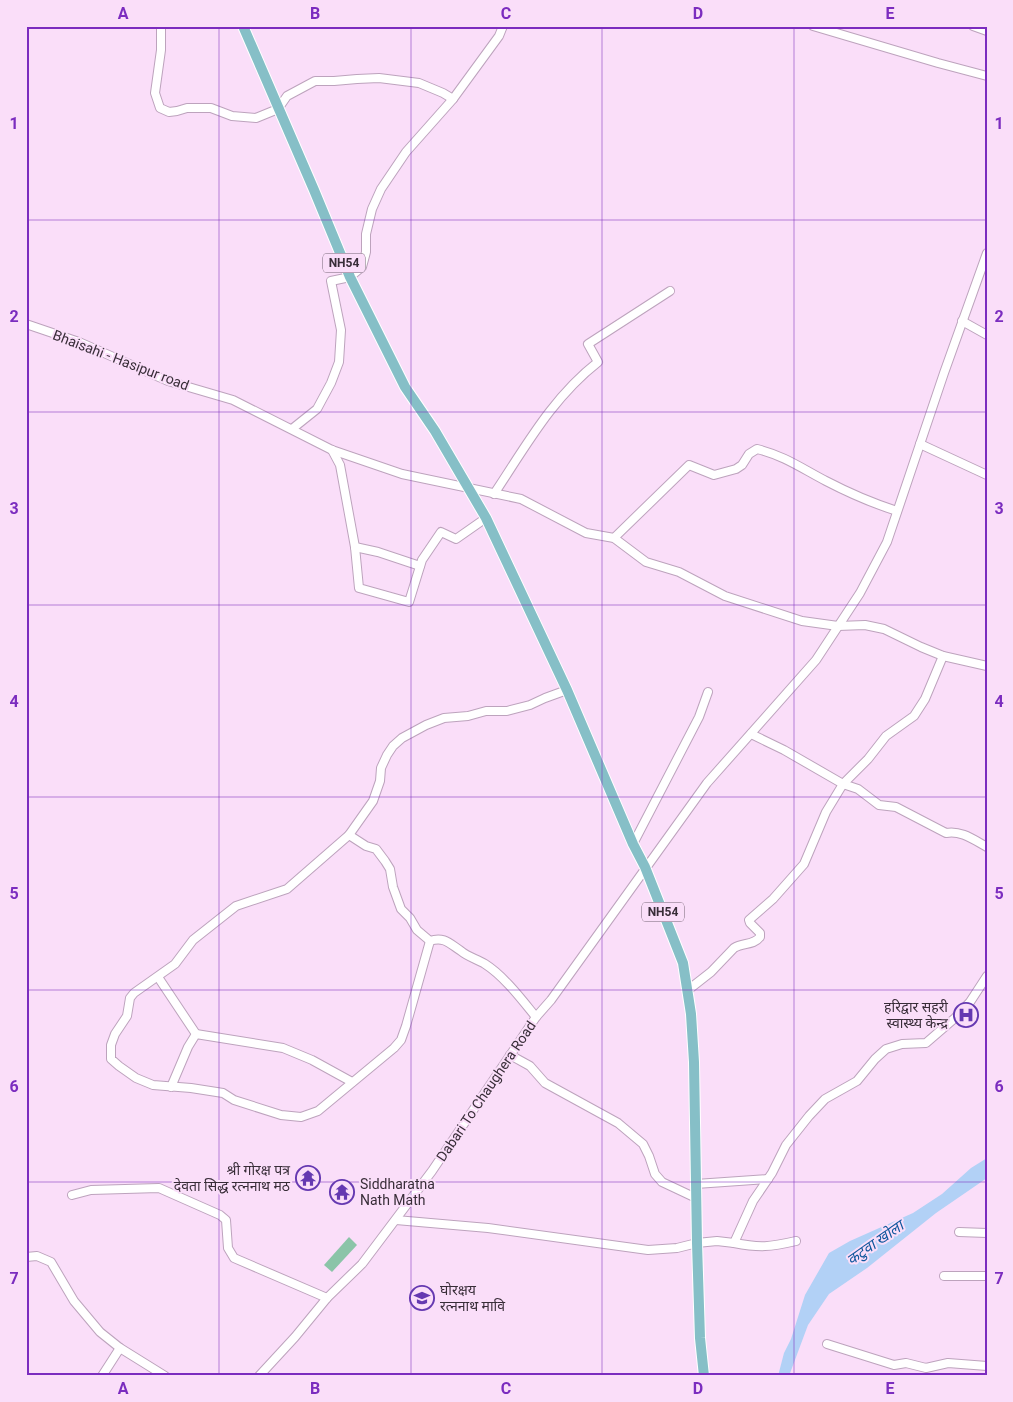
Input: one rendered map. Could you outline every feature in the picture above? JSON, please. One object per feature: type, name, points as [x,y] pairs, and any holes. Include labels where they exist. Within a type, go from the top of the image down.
[{"type":"main road","name":"NH54","points":[[243,26],[350,277],[398,374],[435,431],[486,518],[567,690],[633,844],[645,867],[684,963],[694,1062],[700,1338],[704,1376]]},
{"type":"street","points":[[161,26],[162,50],[155,93],[160,108],[169,112],[177,112],[187,108],[211,108],[232,116],[256,118],[278,109],[287,96],[315,82],[357,78],[379,78],[419,83],[452,99]]},
{"type":"street","points":[[292,430],[317,409],[331,383],[339,362],[341,330],[331,281],[350,277],[362,267],[366,252],[366,234],[372,209],[381,190],[406,152],[452,99],[499,36],[503,26]]},
{"type":"street","points":[[814,26],[938,64],[987,76]]},
{"type":"street","points":[[973,26],[987,31]]},
{"type":"street","name":"Dabari To Chaughera Road","points":[[259,1376],[295,1337],[327,1298],[362,1264],[396,1220],[432,1171],[536,1018],[551,1000],[707,783],[816,660],[860,593],[887,542],[987,253]]},
{"type":"street","points":[[494,494],[543,419],[563,393],[598,362],[588,344],[670,291]]},
{"type":"street","points":[[962,321],[987,335]]},
{"type":"street","name":"Bhaisahi - Hasipur road","points":[[26,324],[79,342],[168,381],[233,400],[332,450],[402,474],[521,499],[586,532],[614,538]]},
{"type":"street","points":[[920,444],[987,475]]},
{"type":"street","points":[[897,511],[843,490],[775,453],[757,449],[749,454],[742,465],[736,469],[714,475],[689,465],[614,538],[646,562],[679,572],[725,596],[802,621],[838,626],[865,625],[884,629],[943,656],[987,666]]},
{"type":"street","points":[[332,450],[340,465],[355,547],[359,588],[410,602],[422,560],[441,532],[456,539],[486,518]]},
{"type":"street","points":[[355,547],[378,552],[420,566]]},
{"type":"street","points":[[688,990],[711,972],[738,945],[756,942],[760,937],[760,933],[749,920],[773,898],[804,864],[826,812],[843,784],[868,759],[886,736],[914,716],[926,699],[943,656]]},
{"type":"street","points":[[430,941],[400,1040],[386,1055],[318,1111],[301,1117],[281,1116],[234,1100],[223,1093],[153,1085],[136,1078],[111,1059],[110,1054],[115,1034],[127,1016],[130,998],[134,993],[175,964],[193,940],[229,911],[236,906],[288,889],[349,834],[373,801],[380,781],[381,768],[393,746],[402,738],[444,718],[468,716],[486,711],[507,712],[567,690]]},
{"type":"street","points":[[633,844],[699,717],[708,692]]},
{"type":"street","points":[[751,734],[784,750],[843,784],[858,789],[880,805],[896,808],[946,833],[954,831],[965,835],[987,847]]},
{"type":"street","points":[[349,834],[366,846],[376,850],[385,861],[390,869],[393,888],[401,909],[410,918],[417,930],[430,941]]},
{"type":"street","points":[[430,941],[436,939],[445,940],[462,953],[486,965],[520,997],[536,1018]]},
{"type":"street","points":[[158,976],[196,1034],[283,1048],[312,1060],[352,1082]]},
{"type":"street","points":[[734,1243],[753,1201],[768,1179],[786,1145],[825,1099],[857,1081],[875,1058],[886,1049],[902,1044],[926,1043],[970,1002],[987,976]]},
{"type":"street","points":[[171,1087],[188,1047],[196,1034]]},
{"type":"street","points":[[510,1055],[530,1066],[545,1083],[618,1123],[643,1144],[656,1174],[662,1182],[696,1198]]},
{"type":"street","points":[[696,1184],[768,1179]]},
{"type":"street","points":[[72,1195],[90,1190],[159,1188],[220,1215],[226,1220],[228,1248],[234,1258],[327,1298]]},
{"type":"street","points":[[396,1220],[488,1228],[648,1250],[678,1248],[697,1243],[717,1241],[757,1247],[771,1247],[796,1241]]},
{"type":"street","points":[[960,1232],[987,1233]]},
{"type":"street","points":[[26,1257],[37,1256],[51,1262],[74,1301],[100,1332],[120,1348],[165,1376]]},
{"type":"street","points":[[944,1276],[987,1276]]},
{"type":"street","points":[[827,1344],[894,1365],[906,1363],[926,1368],[948,1363],[987,1366]]},
{"type":"street","points":[[102,1376],[120,1348]]},
{"type":"street","points":[[921,1376],[926,1368]]},
{"type":"green space","points":[[349,1237],[357,1245],[332,1272],[324,1265]]},
{"type":"water","name":"कटुवा खोला","points":[[987,1158],[987,1178],[936,1213],[867,1268],[829,1294],[808,1325],[789,1376],[778,1376],[784,1353],[791,1339],[805,1295],[829,1253],[850,1241],[913,1213],[942,1194],[971,1168]]},
{"type":"place","name":"हरिद्वार सहरी स्वास्थ्य केन्द्र","points":[[966,1015]]},
{"type":"place","name":"श्री गोरक्ष पत्र देवता सिद्ध रत्ननाथ मठ","points":[[308,1178]]},
{"type":"place","name":"Siddharatna Nath Math","points":[[342,1192]]},
{"type":"place","name":"घोरक्षय रत्ननाथ मावि","points":[[422,1298]]}]
